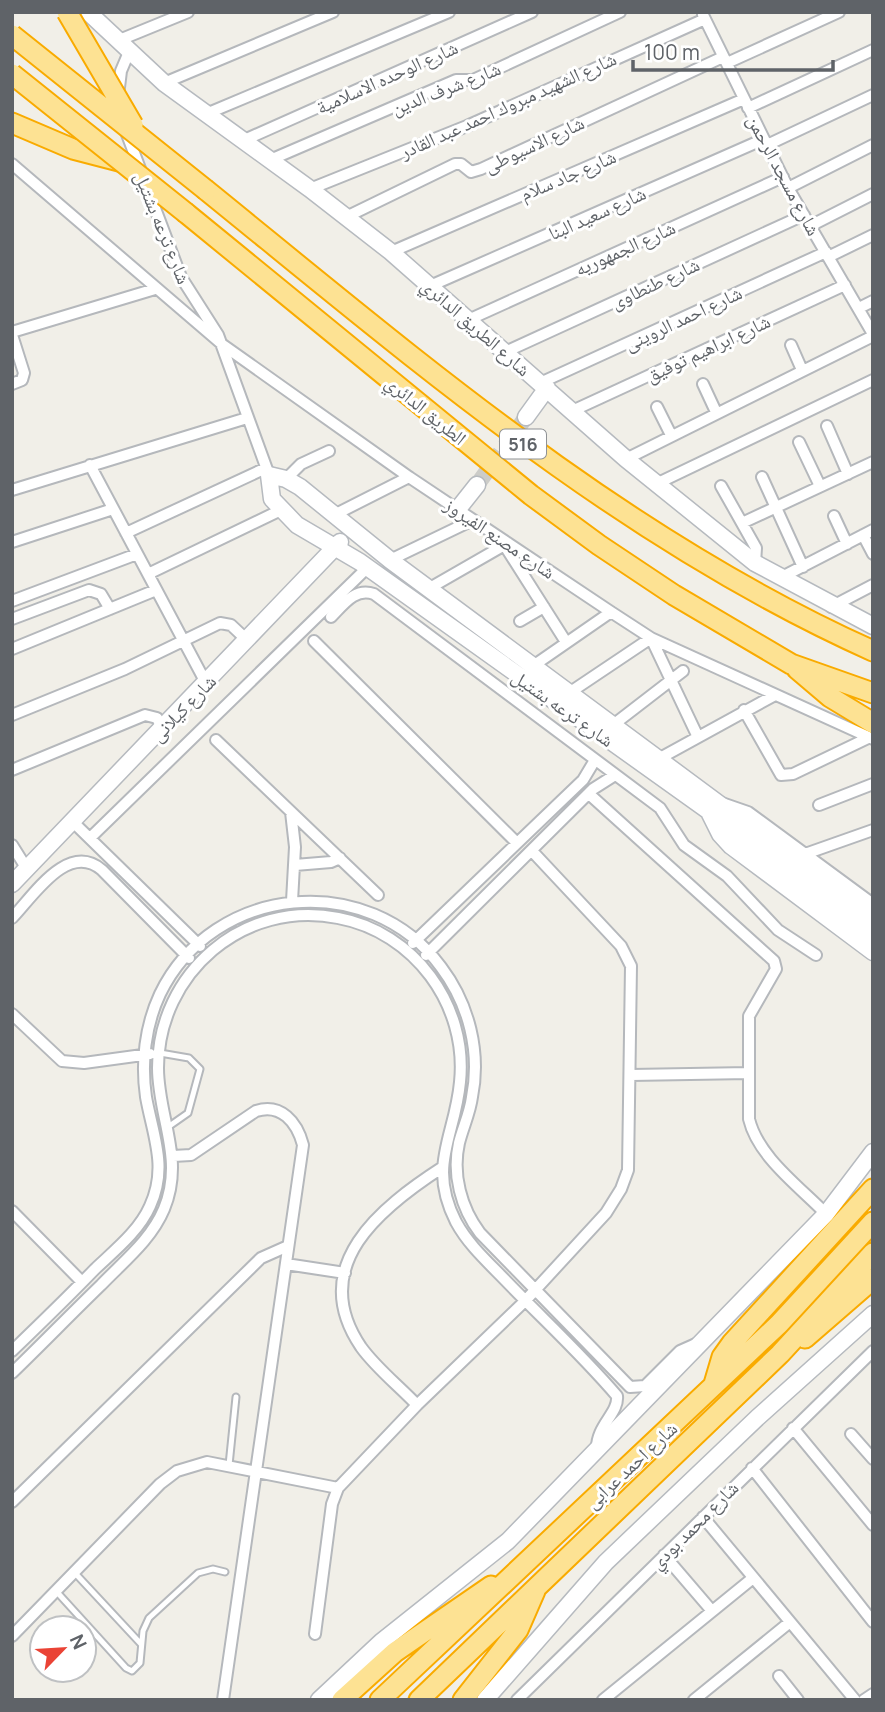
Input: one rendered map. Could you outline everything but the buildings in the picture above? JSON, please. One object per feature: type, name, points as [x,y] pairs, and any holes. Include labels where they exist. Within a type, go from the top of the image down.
[{"type":"highway","points":[[67,12],[141,138]]},
{"type":"highway","name":"الطريق الدائري","points":[[12,36],[533,452],[680,549],[835,634],[873,651]]},
{"type":"highway","name":"الطريق الدائري","points":[[12,74],[186,212],[531,495],[674,595],[791,664],[873,693]]},
{"type":"highway","points":[[12,123],[73,149],[122,162]]},
{"type":"highway","points":[[835,634],[873,640]]},
{"type":"highway","points":[[791,664],[871,733]]},
{"type":"highway","points":[[713,1387],[722,1357],[732,1343],[873,1189]]},
{"type":"highway","name":"شارع احمد عرابى","points":[[380,1700],[779,1324],[873,1222]]},
{"type":"highway","name":"شارع احمد عرابى","points":[[419,1700],[780,1354],[873,1253]]},
{"type":"highway","points":[[780,1354],[820,1328],[873,1279]]},
{"type":"highway","points":[[342,1700],[395,1652],[439,1619],[519,1570]]},
{"type":"highway","points":[[463,1700],[518,1630],[530,1609],[535,1588]]},
{"type":"street","name":"شارع الطريق الدائري","points":[[88,12],[164,83],[310,189],[391,252],[626,459],[755,563],[831,607],[873,626]]},
{"type":"street","points":[[123,46],[188,12]]},
{"type":"street","points":[[164,83],[333,12]]},
{"type":"street","points":[[206,114],[449,12]]},
{"type":"street","name":"شارع الوحده الاسلامية","points":[[242,141],[532,12]]},
{"type":"street","name":"شارع شرف الدين","points":[[270,160],[456,80],[473,80],[620,12]]},
{"type":"street","name":"شارع الاسيوطى","points":[[346,217],[455,164],[461,164],[471,172],[481,169],[839,12]]},
{"type":"street","name":"شارع مسجد الرحمن","points":[[706,15],[725,60],[786,183],[873,335]]},
{"type":"street","name":"شارع الشهيد مبروك احمد عبد القادر","points":[[310,189],[467,126],[706,15]]},
{"type":"street","name":"شارع ترعه بشتيل","points":[[123,46],[118,102],[122,122],[174,263],[223,345],[247,418],[274,474],[334,515],[428,589],[612,725],[652,762]]},
{"type":"street","name":"شارع جاد سلام","points":[[391,252],[873,50]]},
{"type":"street","name":"شارع سعيد البنا","points":[[430,286],[873,95]]},
{"type":"street","name":"شارع الجمهوريه","points":[[468,320],[873,145]]},
{"type":"street","name":"شارع مصنع الفيروز","points":[[13,167],[223,345],[507,545],[651,638],[773,696],[871,733]]},
{"type":"street","points":[[810,226],[873,194]]},
{"type":"street","name":"شارع طنطاوى","points":[[505,352],[804,215]]},
{"type":"street","name":"شارع احمد الروينى","points":[[543,386],[873,234]]},
{"type":"street","name":"شارع ابراهيم توفيق","points":[[572,411],[845,285]]},
{"type":"street","points":[[12,384],[22,380],[24,373],[12,334],[155,289]]},
{"type":"street","points":[[859,308],[873,301]]},
{"type":"street","points":[[626,459],[873,335]]},
{"type":"street","points":[[791,345],[803,370]]},
{"type":"street","points":[[656,484],[873,380]]},
{"type":"street","points":[[703,383],[716,412]]},
{"type":"street","points":[[526,417],[543,386]]},
{"type":"street","points":[[657,407],[671,435]]},
{"type":"street","points":[[12,490],[247,418]]},
{"type":"street","points":[[827,426],[848,474]]},
{"type":"street","points":[[799,442],[820,486]]},
{"type":"street","points":[[126,533],[329,451]]},
{"type":"street","points":[[742,523],[873,462]]},
{"type":"street","points":[[90,465],[206,683]]},
{"type":"street","name":"شارع ترعه بشتيل","points":[[274,474],[270,493],[281,510],[305,531],[368,567],[873,918]]},
{"type":"street","points":[[334,515],[409,477]]},
{"type":"street","points":[[762,477],[803,567]]},
{"type":"street","points":[[458,509],[477,485]]},
{"type":"street","points":[[721,486],[757,553],[755,563]]},
{"type":"street","points":[[12,542],[113,509]]},
{"type":"street","points":[[148,574],[281,510]]},
{"type":"street","points":[[834,516],[847,544]]},
{"type":"street","points":[[390,560],[473,520]]},
{"type":"street","name":"شارع كيلانى","points":[[12,884],[248,641],[351,530]]},
{"type":"street","points":[[782,577],[868,532],[873,554]]},
{"type":"street","points":[[428,589],[507,545],[566,642]]},
{"type":"street","points":[[12,601],[137,554]]},
{"type":"street","points":[[90,838],[368,567]]},
{"type":"street","points":[[831,607],[873,584]]},
{"type":"street","points":[[12,619],[89,590],[104,597],[110,609]]},
{"type":"street","points":[[12,649],[156,590]]},
{"type":"street","points":[[331,617],[354,595],[364,592],[374,594],[660,808],[680,841],[727,876],[770,923],[817,955]]},
{"type":"street","points":[[520,621],[544,607]]},
{"type":"street","points":[[533,666],[611,612]]},
{"type":"street","points":[[12,715],[224,623],[248,641]]},
{"type":"street","points":[[569,693],[651,638],[669,682],[697,735]]},
{"type":"street","points":[[314,641],[517,843]]},
{"type":"street","points":[[612,725],[683,671]]},
{"type":"street","points":[[652,762],[697,735],[773,696]]},
{"type":"street","points":[[744,710],[781,775],[793,774],[871,733]]},
{"type":"street","points":[[12,770],[149,714],[157,718],[162,728]]},
{"type":"street","points":[[216,740],[378,895]]},
{"type":"street","points":[[406,950],[583,780],[595,760]]},
{"type":"street","points":[[419,962],[589,794],[615,775]]},
{"type":"street","points":[[819,805],[873,784]]},
{"type":"street","points":[[589,794],[774,961],[776,969],[749,1016],[751,1130],[771,1157],[826,1214]]},
{"type":"street","points":[[714,807],[720,834],[731,846],[873,952]]},
{"type":"street","name":"شارع ترعه بشتيل","points":[[714,807],[748,812],[873,904]]},
{"type":"street","name":"شارع ترعه بشتيل","points":[[714,807],[873,934]]},
{"type":"street","points":[[291,812],[295,865],[292,901]]},
{"type":"street","points":[[73,822],[207,953]]},
{"type":"street","points":[[805,853],[873,830]]},
{"type":"street","points":[[12,845],[27,869]]},
{"type":"street","points":[[315,1634],[332,1504],[338,1488],[417,1405],[526,1301],[606,1213],[621,1189],[631,1158],[631,978],[627,956],[531,851]]},
{"type":"street","points":[[295,865],[331,862],[340,858]]},
{"type":"street","points":[[12,918],[60,869],[71,862],[84,861],[102,870],[196,965]]},
{"type":"street","points":[[12,1351],[139,1224],[158,1183],[159,1149],[146,1099],[144,1055],[150,1022],[160,994],[197,943],[242,914],[292,901],[332,902],[367,911],[416,940],[429,953],[459,995],[474,1045],[473,1097],[457,1154],[458,1180],[464,1204],[480,1233],[619,1378],[634,1388],[645,1386],[685,1347],[698,1343]]},
{"type":"street","points":[[12,1373],[150,1233],[168,1199],[173,1156],[159,1091],[159,1053],[173,1000],[196,965],[207,953],[232,935],[279,917],[313,914],[362,924],[406,950],[419,962],[446,1001],[460,1047],[459,1094],[446,1138],[443,1167],[451,1209],[464,1235],[617,1396],[617,1404],[599,1429],[597,1449]]},
{"type":"street","points":[[12,1014],[62,1061],[84,1063],[159,1053]]},
{"type":"street","points":[[631,1075],[749,1073]]},
{"type":"street","points":[[173,1156],[191,1155],[256,1111],[267,1107],[284,1114],[293,1122],[303,1145],[223,1700]]},
{"type":"street","points":[[319,1700],[381,1642],[508,1541],[826,1214],[873,1152]]},
{"type":"street","points":[[417,1405],[367,1354],[355,1336],[344,1305],[345,1273],[354,1246],[370,1223],[443,1167]]},
{"type":"street","points":[[12,1211],[82,1282]]},
{"type":"street","points":[[12,1502],[261,1258],[288,1246]]},
{"type":"street","points":[[286,1264],[345,1273]]},
{"type":"street","points":[[485,1700],[606,1562],[757,1418],[873,1314]]},
{"type":"street","points":[[36,1328],[47,1339]]},
{"type":"street","name":"شارع محمد بودي","points":[[517,1700],[873,1351]]},
{"type":"street","points":[[793,1428],[873,1525]]},
{"type":"street","points":[[851,1434],[873,1459]]},
{"type":"street","points":[[12,1636],[177,1471],[197,1463],[229,1465],[338,1488]]},
{"type":"street","points":[[752,1468],[873,1622]]},
{"type":"street","points":[[703,1517],[855,1700]]},
{"type":"street","points":[[664,1555],[712,1611]]},
{"type":"street","points":[[603,1700],[753,1578]]},
{"type":"street","points":[[702,1698],[790,1622]]},
{"type":"street","points":[[779,1676],[798,1700]]},
{"type":"street","points":[[864,1700],[873,1694]]},
{"type":"lane","points":[[159,1053],[193,1059],[200,1073],[188,1112],[168,1127]]},
{"type":"lane","points":[[229,1465],[236,1398]]},
{"type":"lane","points":[[56,1591],[126,1668],[132,1671],[139,1666],[143,1631],[149,1618],[192,1578],[205,1570],[225,1572]]},
{"type":"lane","points":[[74,1572],[141,1644]]},
{"type":"tunnel","points":[[477,485],[526,417]]}]
